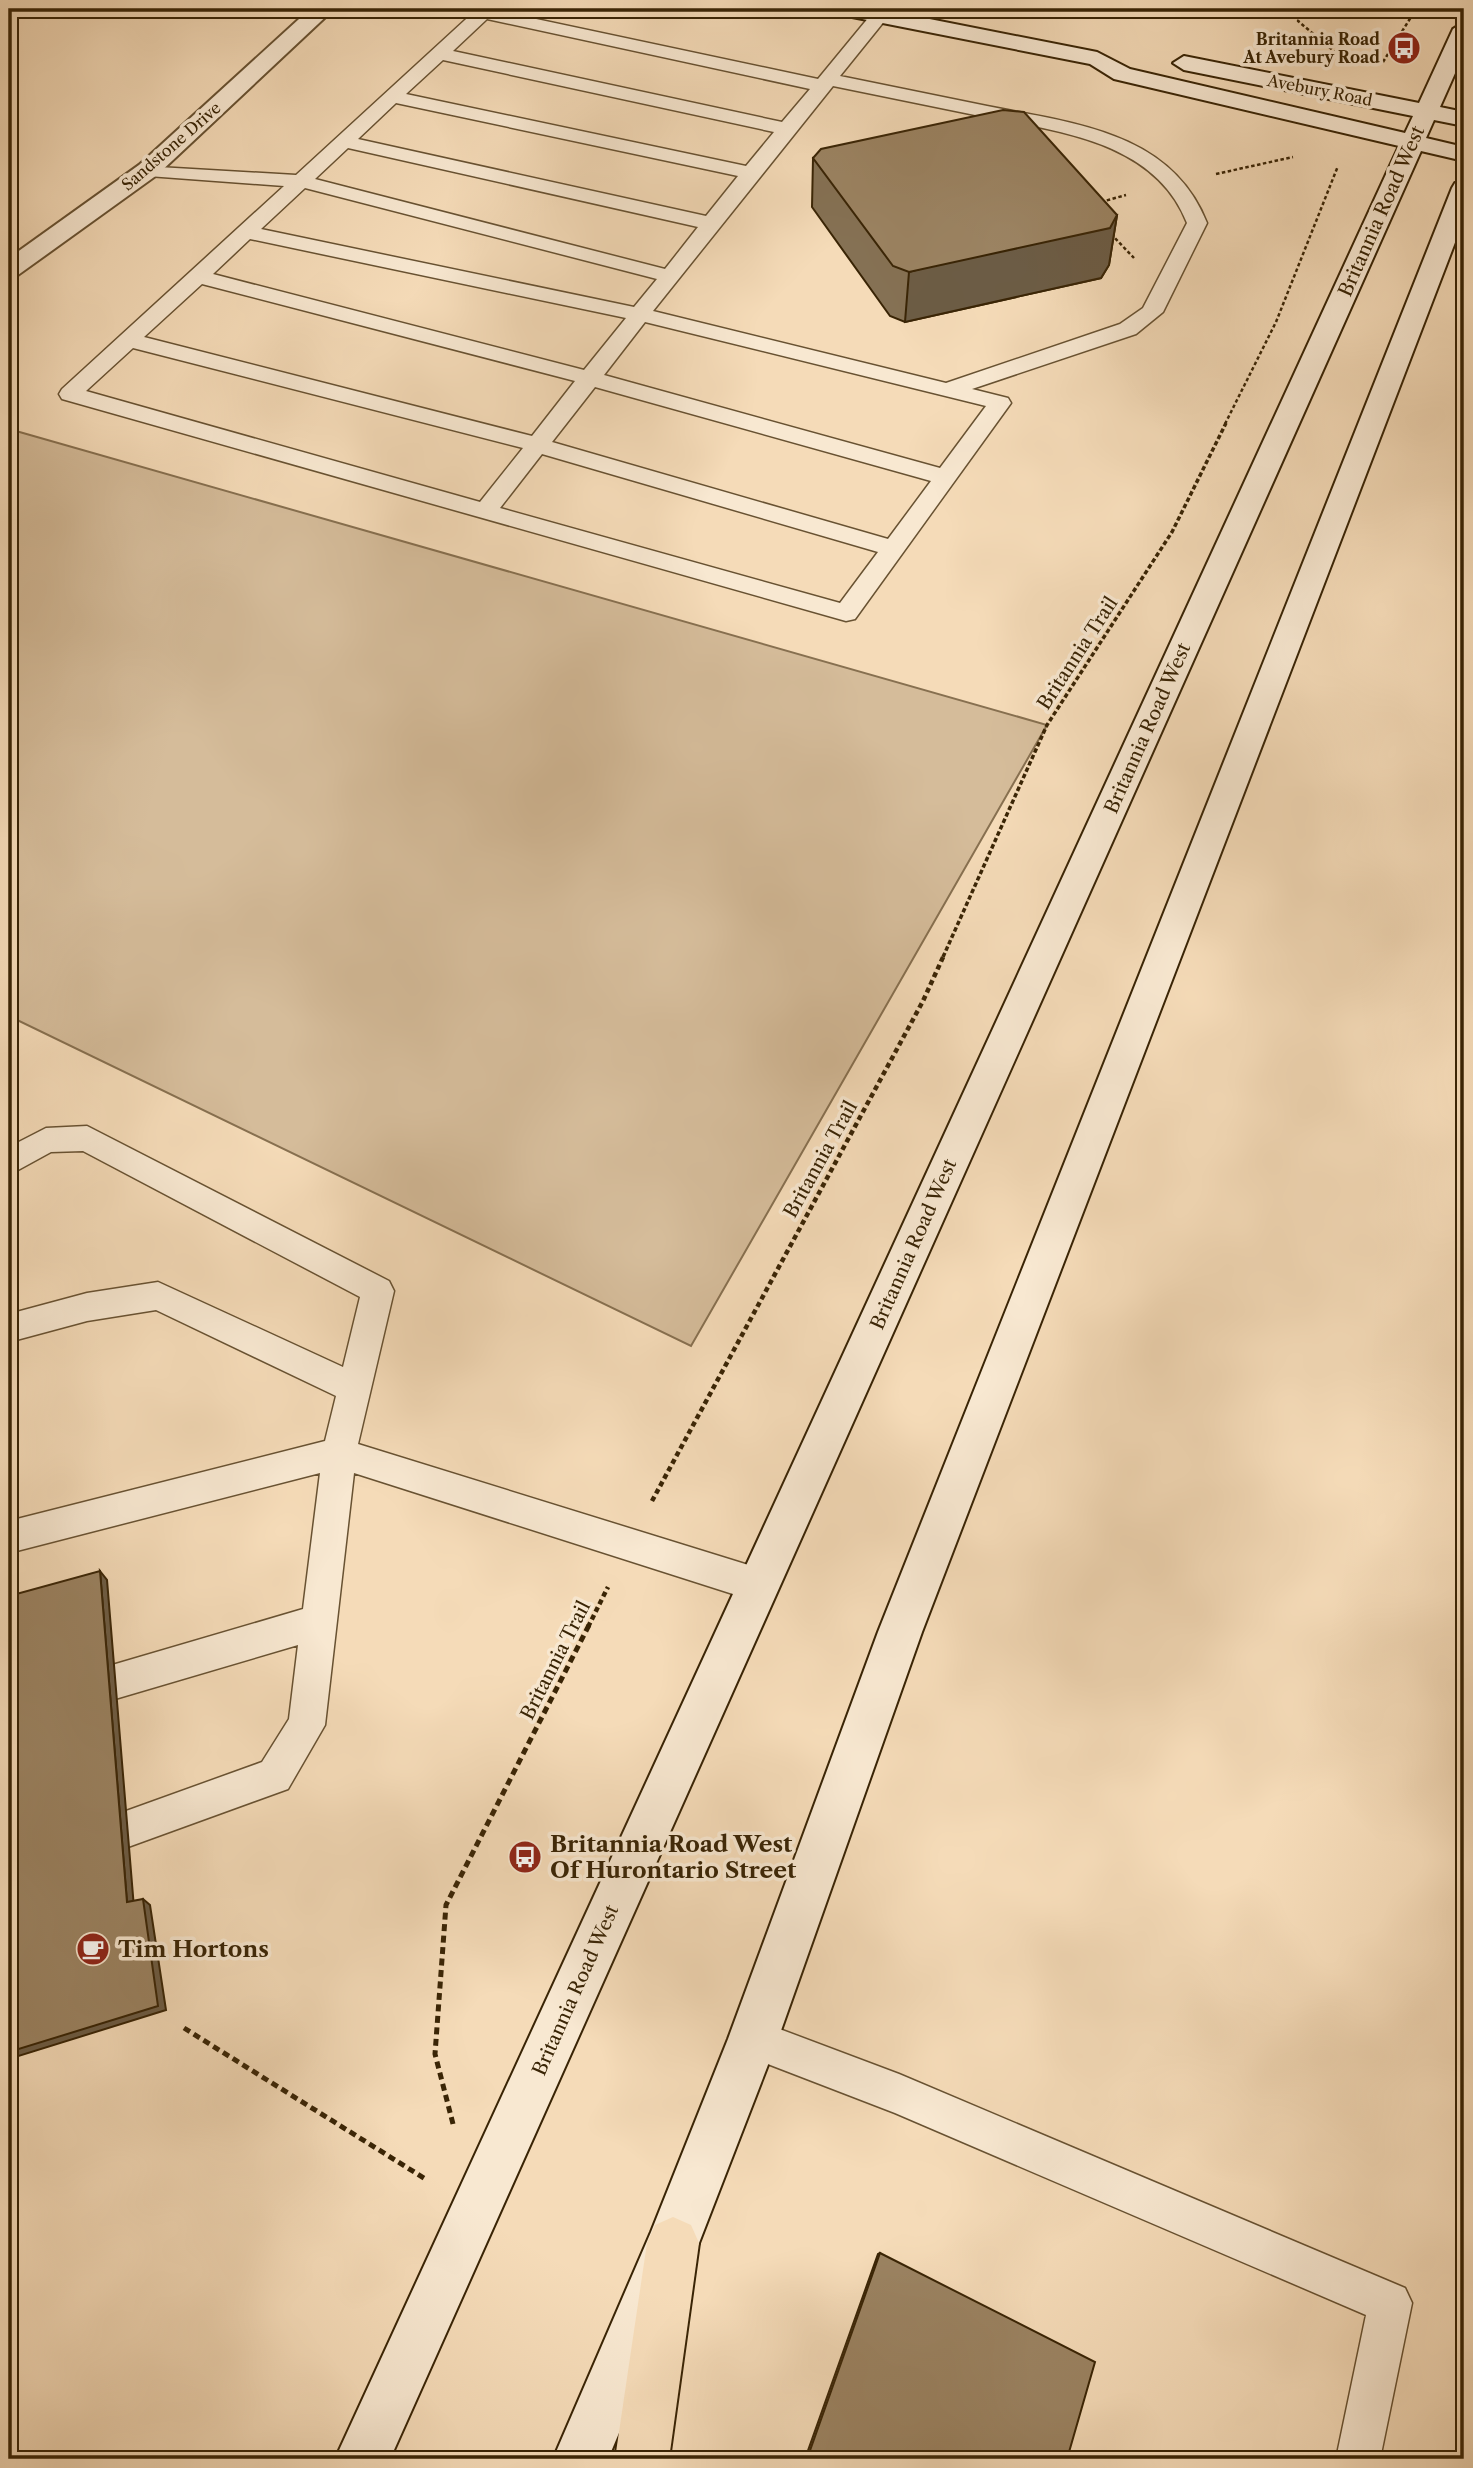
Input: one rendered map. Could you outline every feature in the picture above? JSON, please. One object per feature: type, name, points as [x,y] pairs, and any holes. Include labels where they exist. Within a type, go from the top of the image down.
[{"type":"main road","name":"Sandstone Drive","points":[[9,270],[148,170],[323,9]]},
{"type":"main road","name":"Avebury Road","points":[[848,9],[1097,59],[1122,74],[1436,139],[1462,119]]},
{"type":"main road","name":"Britannia Road West","points":[[362,2459],[758,1585],[1436,139],[1464,29]]},
{"type":"main road","name":"Avebury Road","points":[[1097,59],[1125,51]]},
{"type":"main road","name":"Avebury Road","points":[[1166,59],[1436,139]]},
{"type":"main road","points":[[580,2459],[673,2243],[753,2039],[900,1632],[1464,188]]},
{"type":"main road","points":[[642,2459],[673,2243]]},
{"type":"lane","points":[[246,232],[642,315],[1000,403],[846,613],[70,394],[341,141],[393,97],[483,13],[826,83],[1093,133],[1134,152],[1187,197],[1197,223],[1152,312],[1128,329],[948,390]]},
{"type":"lane","points":[[486,510],[673,276],[751,173],[790,130],[880,15]]},
{"type":"lane","points":[[439,53],[790,130]]},
{"type":"lane","points":[[393,97],[751,173]]},
{"type":"lane","points":[[341,141],[713,225]]},
{"type":"lane","points":[[148,170],[301,181],[673,276]]},
{"type":"lane","points":[[197,276],[592,379],[946,477]]},
{"type":"lane","points":[[128,340],[538,445],[893,548]]},
{"type":"lane","points":[[9,1162],[46,1140],[87,1138],[378,1292],[339,1452],[307,1725],[275,1776],[128,1828]]},
{"type":"lane","points":[[9,1328],[87,1307],[158,1296],[354,1388]]},
{"type":"lane","points":[[9,1537],[339,1452],[758,1585]]},
{"type":"lane","points":[[115,1682],[319,1622]]},
{"type":"lane","points":[[753,2039],[900,2094],[1390,2303],[1358,2459]]},
{"type":"path","points":[[1304,9],[1298,20],[1338,54]]},
{"type":"path","points":[[1383,62],[1416,9]]},
{"type":"path","points":[[1096,203],[1306,154]]},
{"type":"path","name":"Britannia Trail","points":[[475,2210],[435,2054],[446,1905],[738,1338],[923,1001],[1046,725],[1172,532],[1276,322],[1340,160]]},
{"type":"path","points":[[1108,232],[1142,266],[1171,273]]},
{"type":"path","points":[[184,2028],[475,2210]]},
{"type":"shaded area","points":[[9,429],[1047,725],[691,1346],[9,1016]]},
{"type":"building","points":[[1003,110],[1024,112],[1117,215],[1110,228],[909,272],[893,266],[813,158],[821,149]]},
{"type":"building","points":[[100,1571],[127,1902],[143,1899],[158,2006],[9,2052],[9,1596]]},
{"type":"building","points":[[880,2253],[1095,2362],[1067,2459],[807,2459]]},
{"type":"place","name":"Britannia Road At Avebury Road","points":[[1404,48]]},
{"type":"place","name":"Britannia Road West Of Hurontario Street","points":[[525,1857]]},
{"type":"place","name":"Tim Hortons","points":[[93,1949]]}]
